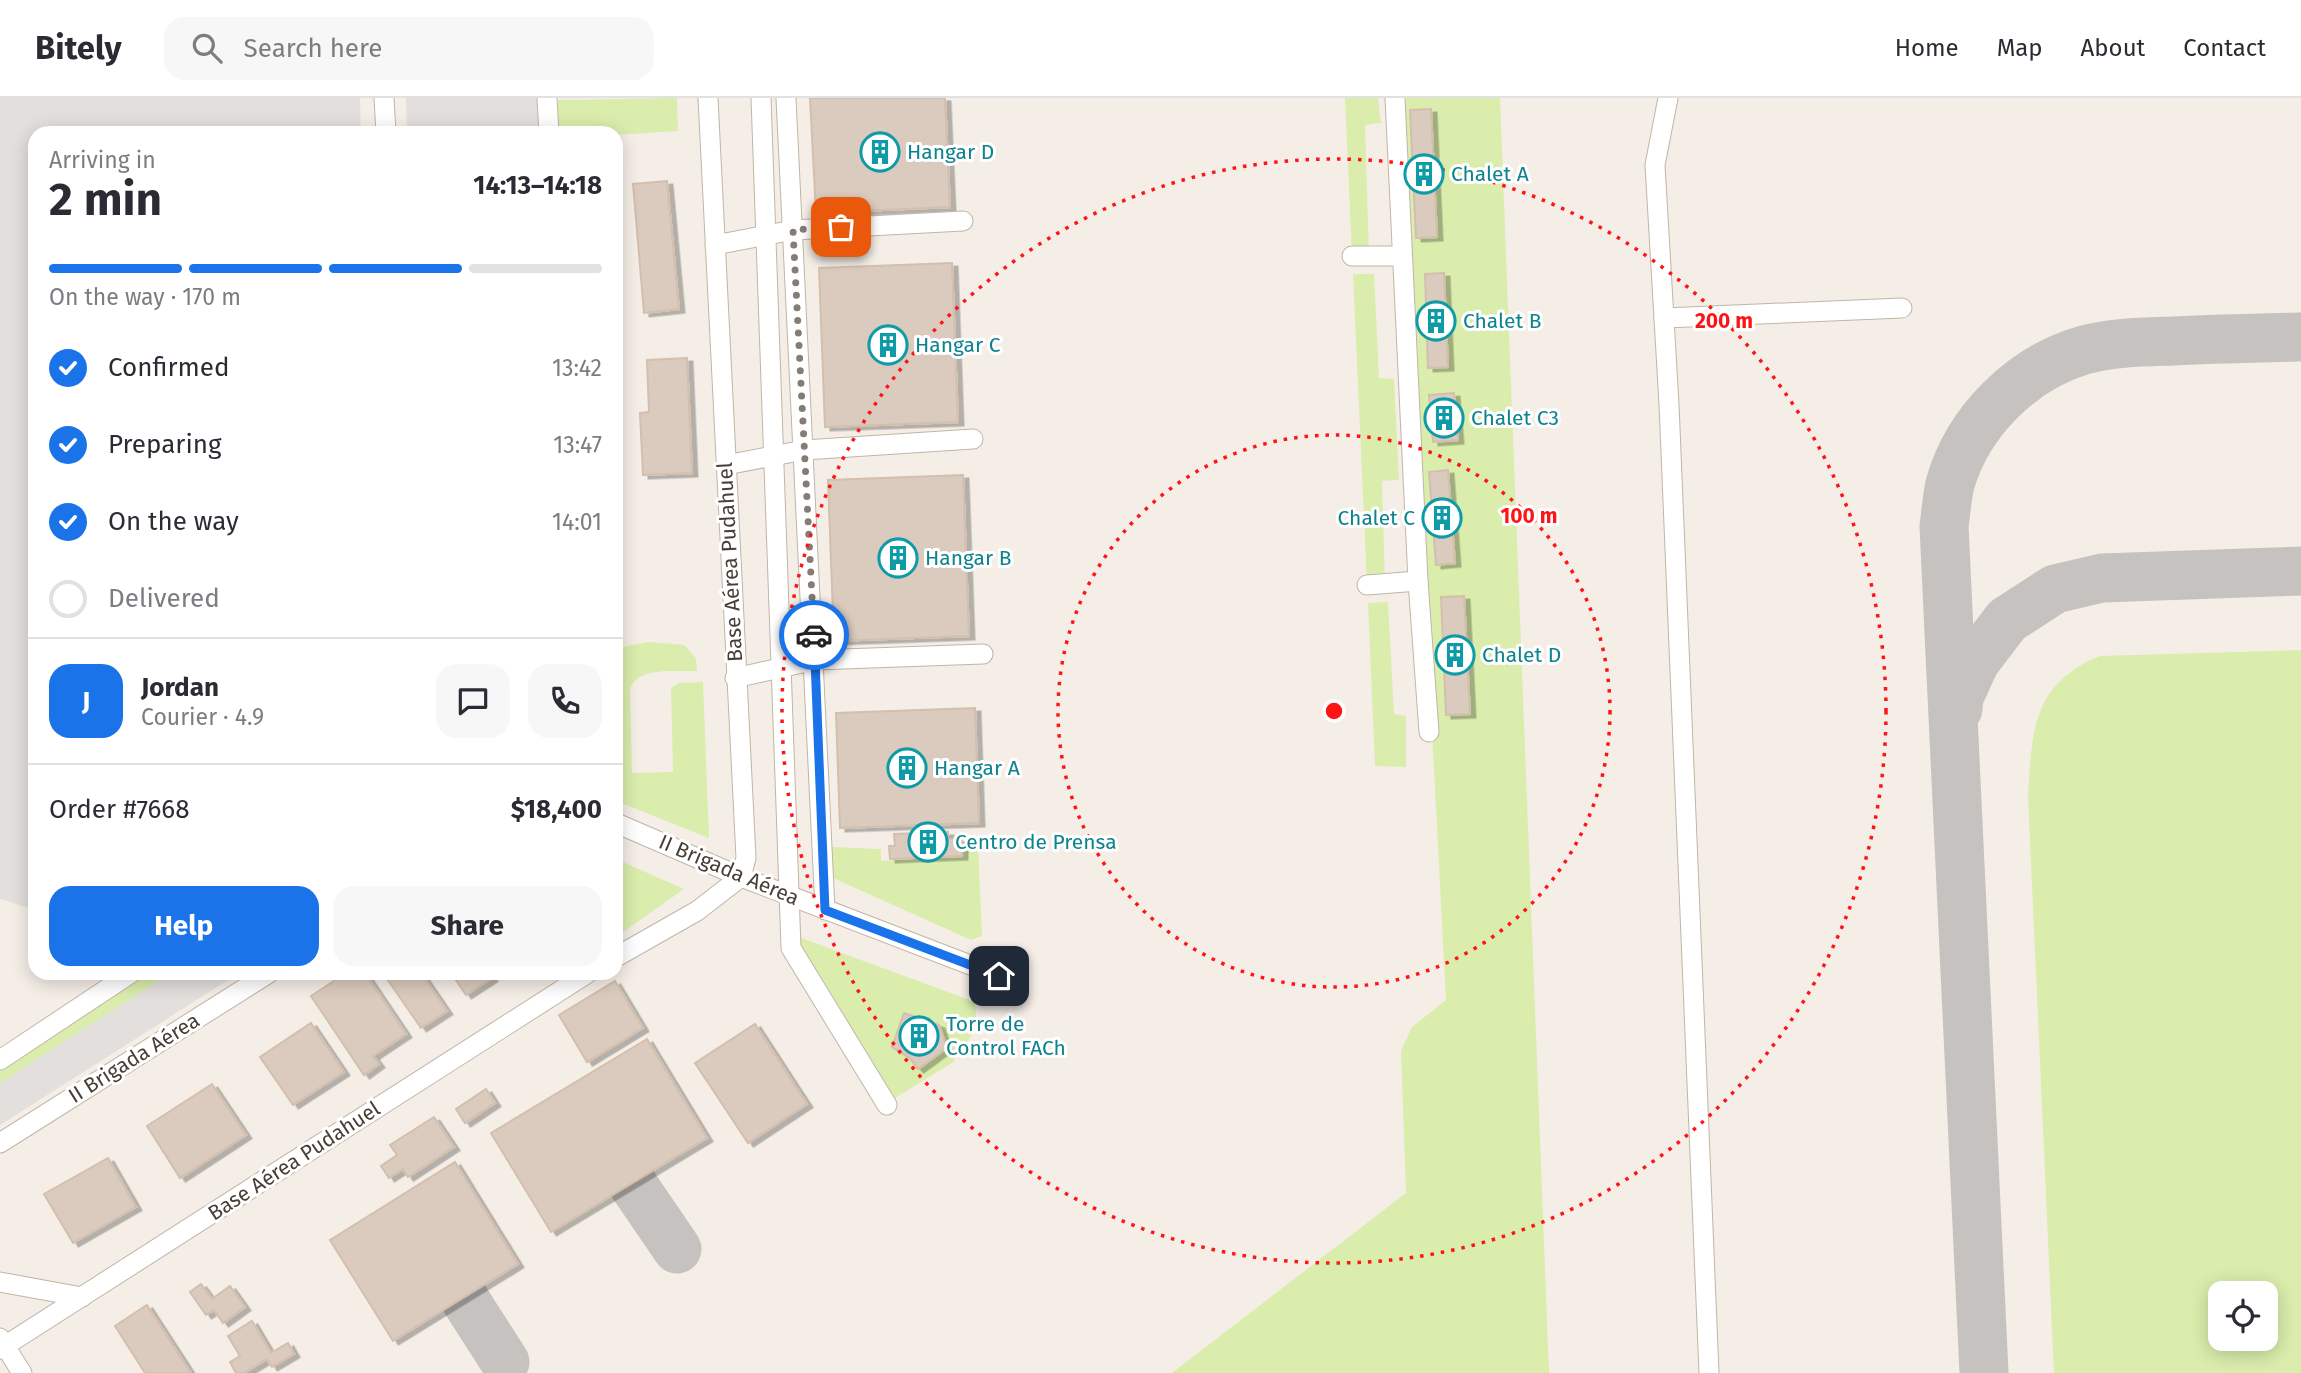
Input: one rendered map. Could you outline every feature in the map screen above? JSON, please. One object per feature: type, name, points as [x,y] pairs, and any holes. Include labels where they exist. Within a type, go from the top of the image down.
[{"type":"street","points":[[384,98],[386,126]]},
{"type":"street","points":[[547,98],[549,126]]},
{"type":"street","name":"Base Aérea Pudahuel","points":[[708,98],[735,678],[747,858],[741,877]]},
{"type":"street","points":[[761,98],[791,948],[887,1105]]},
{"type":"street","points":[[786,98],[825,910]]},
{"type":"street","points":[[1395,98],[1418,581],[1429,732]]},
{"type":"street","points":[[1668,98],[1655,165],[1664,318],[1709,1373]]},
{"type":"street","points":[[715,245],[793,230],[962,221]]},
{"type":"street","points":[[1352,256],[1402,256]]},
{"type":"street","points":[[1664,318],[1902,308]]},
{"type":"street","points":[[726,466],[804,450],[973,439]]},
{"type":"street","points":[[1367,585],[1418,581]]},
{"type":"street","points":[[735,678],[815,660],[983,654]]},
{"type":"street","name":"II Brigada Aérea","points":[[623,826],[741,877],[999,976]]},
{"type":"street","points":[[623,953],[697,911],[741,877]]},
{"type":"street","points":[[0,1060],[120,980]]},
{"type":"street","name":"II Brigada Aérea","points":[[0,1143],[258,980]]},
{"type":"street","name":"Base Aérea Pudahuel","points":[[2,1345],[82,1297],[557,980]]},
{"type":"street","points":[[0,1282],[82,1297]]},
{"type":"street","points":[[2,1345],[22,1373]]},
{"type":"green space","points":[[677,98],[678,131],[623,135],[623,126],[558,126],[558,100]]},
{"type":"green space","points":[[1345,98],[1378,98],[1381,123],[1365,125],[1369,256],[1352,256]]},
{"type":"green space","points":[[1399,98],[1500,98],[1549,1373],[1172,1373],[1406,1193],[1401,1051],[1412,1027],[1446,1000]]},
{"type":"green space","points":[[1353,274],[1374,274],[1379,378],[1394,379],[1399,480],[1382,481],[1385,584],[1367,585]]},
{"type":"green space","points":[[1388,602],[1394,714],[1406,716],[1406,767],[1375,766],[1368,603]]},
{"type":"green space","points":[[649,642],[684,645],[696,658],[697,671],[650,673],[635,681],[630,688],[632,773],[673,772],[671,688],[679,683],[703,682],[709,838],[623,804],[623,647]]},
{"type":"green space","points":[[2301,650],[2301,1373],[2054,1373],[2028,797],[2031,752],[2040,713],[2048,696],[2060,681],[2077,667],[2100,656]]},
{"type":"green space","points":[[964,844],[978,844],[982,936],[971,940],[831,877],[831,847],[881,849],[881,861],[964,857]]},
{"type":"green space","points":[[623,862],[684,889],[623,932]]},
{"type":"green space","points":[[796,936],[975,1002],[977,1028],[952,1063],[895,1098]]},
{"type":"green space","points":[[133,980],[160,980],[0,1083],[0,1063]]},
{"type":"shaded area","points":[[0,98],[360,98],[361,126],[28,126],[28,908],[0,899]]},
{"type":"shaded area","points":[[406,98],[539,98],[541,126],[407,126]]},
{"type":"shaded area","points":[[160,980],[228,980],[0,1125],[0,1083]]},
{"type":"building","name":"Hangar D","points":[[810,98],[945,98],[950,207],[816,213]]},
{"type":"building","name":"Chalet A","points":[[1431,109],[1437,237],[1416,238],[1410,110]]},
{"type":"building","points":[[667,181],[679,309],[644,313],[633,184]]},
{"type":"building","name":"Hangar C","points":[[952,263],[958,422],[825,427],[819,268]]},
{"type":"building","name":"Chalet B","points":[[1444,273],[1448,367],[1428,368],[1425,274]]},
{"type":"building","points":[[687,358],[692,473],[643,475],[640,413],[649,412],[647,360]]},
{"type":"building","name":"Chalet C3","points":[[1454,393],[1458,440],[1433,442],[1429,395]]},
{"type":"building","name":"Chalet C","points":[[1448,470],[1455,563],[1436,565],[1429,472]]},
{"type":"building","name":"Hangar B","points":[[963,475],[969,636],[834,641],[828,480]]},
{"type":"building","name":"Chalet D","points":[[1464,596],[1470,714],[1446,715],[1441,597]]},
{"type":"building","name":"Hangar A","points":[[975,708],[979,823],[840,828],[836,713]]},
{"type":"building","name":"Centro de Prensa","points":[[948,832],[948,839],[962,839],[962,856],[890,859],[889,846],[895,846],[894,834]]},
{"type":"building","points":[[335,980],[370,980],[406,1034],[373,1056],[379,1064],[364,1075],[311,996]]},
{"type":"building","points":[[388,980],[426,980],[447,1011],[421,1028]]},
{"type":"building","points":[[456,980],[489,980],[466,995]]},
{"type":"building","points":[[615,981],[643,1028],[587,1062],[559,1015]]},
{"type":"building","name":"Torre de Control FACh","points":[[904,1013],[939,1025],[947,1048],[918,1069],[909,1057],[892,1047]]},
{"type":"building","points":[[311,1023],[344,1072],[293,1105],[260,1057]]},
{"type":"building","points":[[755,1024],[807,1104],[748,1143],[695,1063]]},
{"type":"building","points":[[647,1039],[707,1138],[551,1232],[491,1133]]},
{"type":"building","points":[[212,1084],[246,1135],[180,1178],[147,1126]]},
{"type":"building","points":[[486,1089],[495,1103],[465,1123],[456,1109]]},
{"type":"building","points":[[434,1117],[454,1147],[408,1177],[403,1169],[389,1178],[381,1166],[397,1155],[390,1145]]},
{"type":"building","points":[[108,1158],[136,1207],[73,1243],[44,1194]]},
{"type":"building","points":[[455,1162],[518,1264],[393,1341],[330,1240]]},
{"type":"building","points":[[201,1284],[212,1299],[230,1286],[245,1307],[223,1323],[214,1310],[206,1315],[190,1292]]},
{"type":"building","points":[[147,1305],[191,1373],[145,1373],[115,1326]]},
{"type":"building","points":[[252,1321],[271,1353],[288,1343],[294,1354],[272,1367],[267,1359],[244,1373],[236,1373],[230,1362],[240,1356],[228,1336]]},
{"type":"taxiway","points":[[1984,1373],[1944,526],[1950,484],[1970,439],[2000,400],[2039,370],[2061,358],[2095,347],[2129,343],[2301,337]]},
{"type":"taxiway","points":[[1958,709],[1959,697],[1975,662],[2007,620],[2055,589],[2102,578],[2301,571]]},
{"type":"taxiway","points":[[632,1183],[677,1249]]},
{"type":"taxiway","points":[[464,1298],[505,1362]]},
{"type":"way so far","points":[[814,635],[793,230],[841,227]]},
{"type":"place","name":"Hangar D","points":[[880,152]]},
{"type":"place","name":"Chalet A","points":[[1424,174]]},
{"type":"place","name":"Chalet B","points":[[1436,321]]},
{"type":"place","name":"Hangar C","points":[[888,345]]},
{"type":"place","name":"Chalet C3","points":[[1444,418]]},
{"type":"place","name":"Chalet C","points":[[1442,518]]},
{"type":"place","name":"Hangar B","points":[[898,558]]},
{"type":"place","name":"Chalet D","points":[[1455,655]]},
{"type":"place","name":"Hangar A","points":[[907,768]]},
{"type":"place","name":"Centro de Prensa","points":[[928,842]]},
{"type":"place","name":"Torre de Control FACh","points":[[919,1036]]},
{"type":"route","points":[[814,635],[825,910],[999,976]]}]
